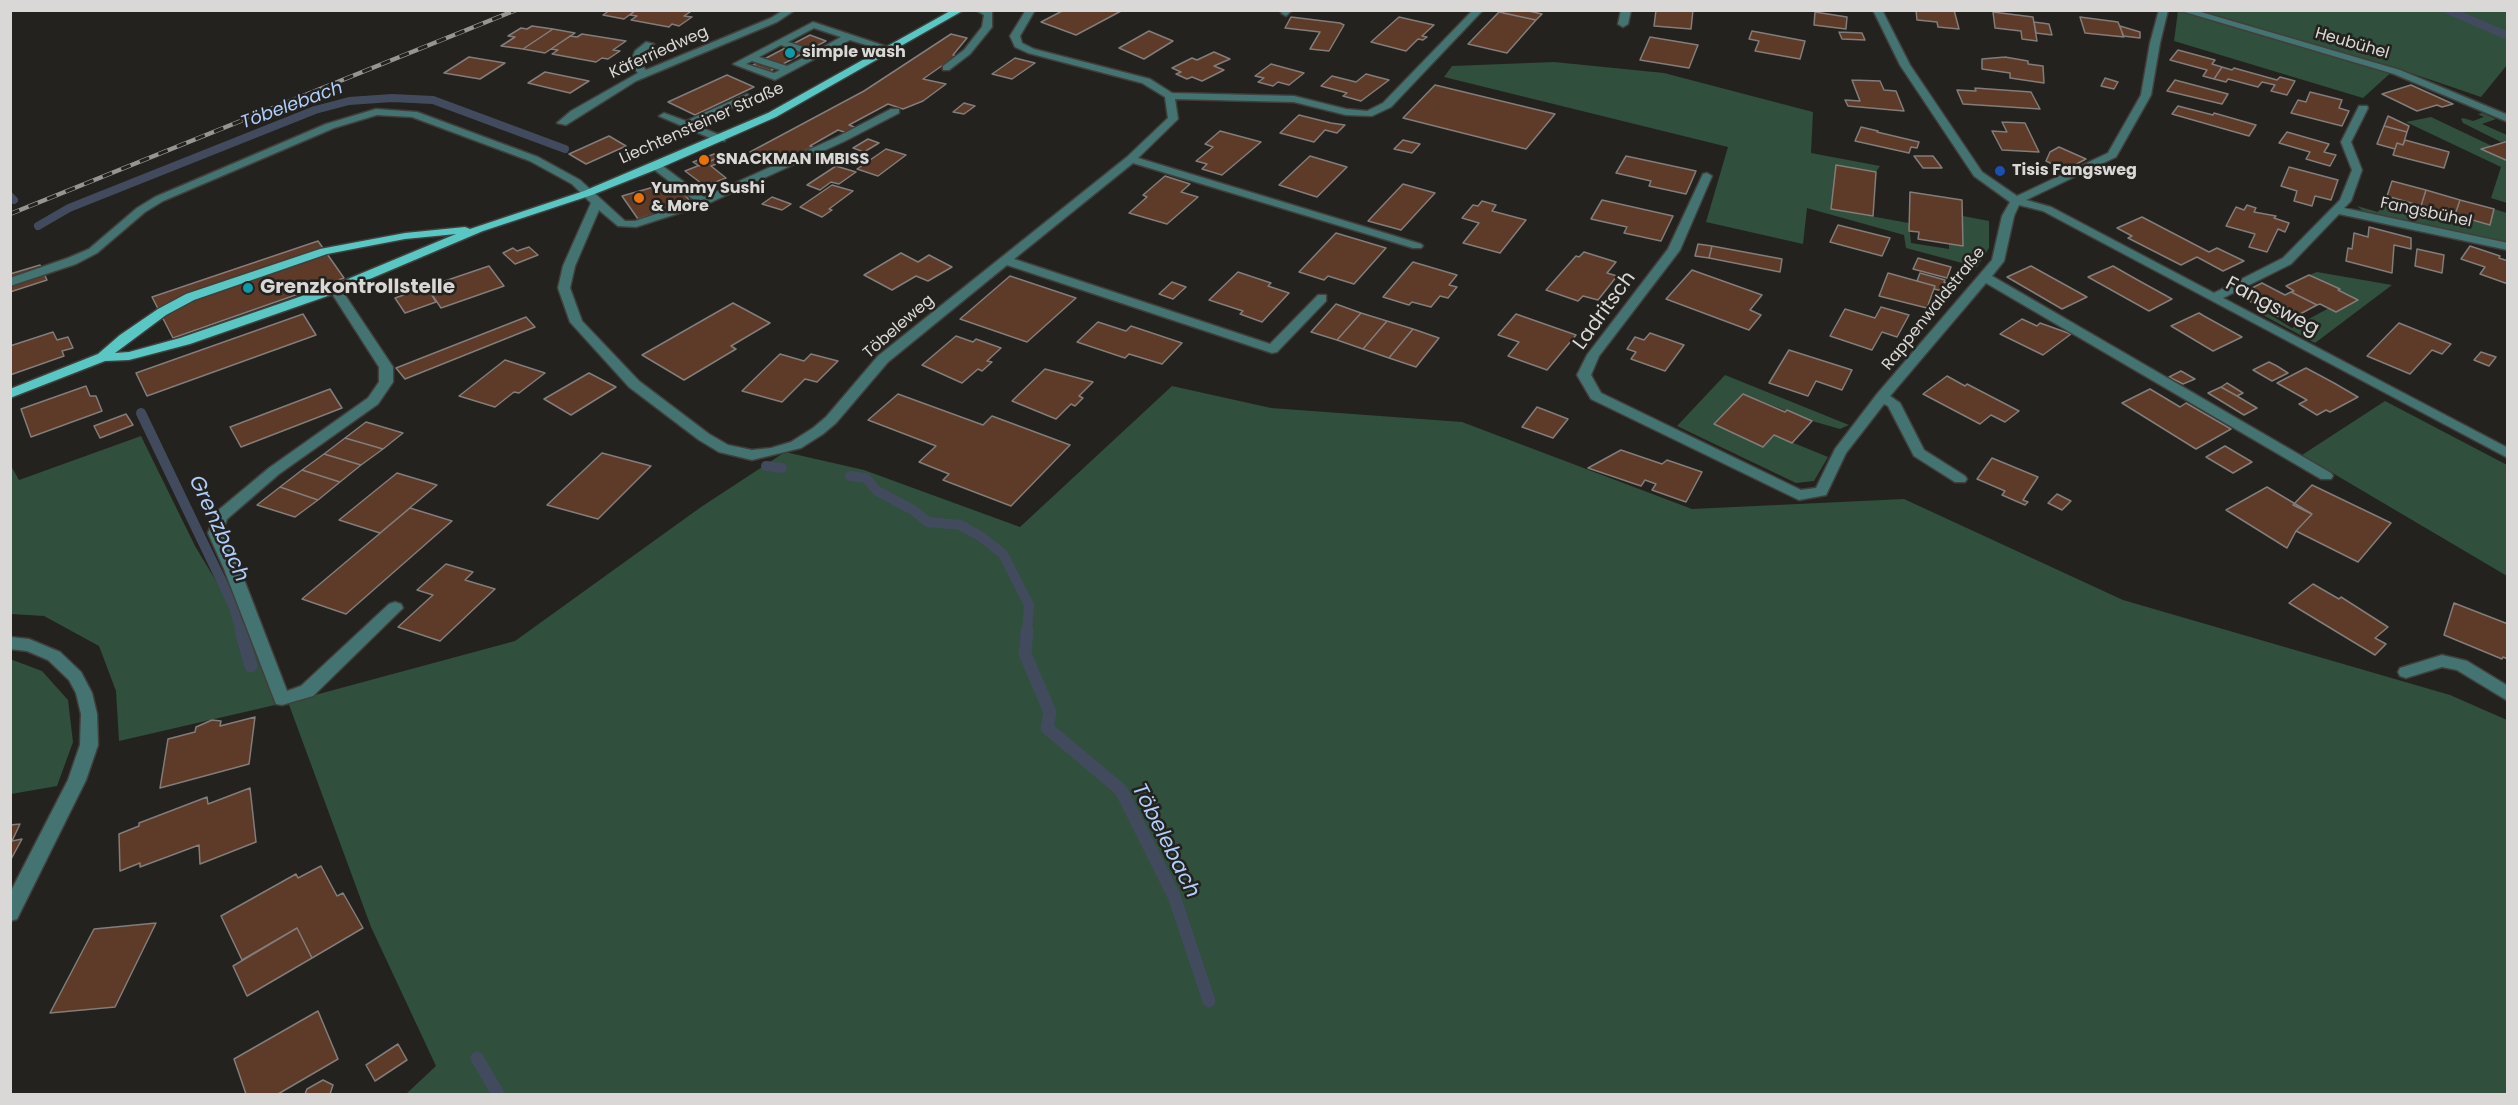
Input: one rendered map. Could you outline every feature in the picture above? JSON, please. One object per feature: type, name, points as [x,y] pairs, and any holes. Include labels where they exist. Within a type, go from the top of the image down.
[{"type":"main road","name":"Liechtensteiner Straße","points":[[103,357],[129,356],[185,341],[335,288],[479,229],[593,197],[656,166],[772,115],[960,10]]},
{"type":"main road","name":"Liechtensteiner Straße","points":[[103,357],[162,312],[190,297],[324,251],[405,236],[479,229]]},
{"type":"main road","points":[[10,394],[103,357]]},
{"type":"street","name":"Käferriedweg","points":[[562,123],[575,113],[644,74],[774,20],[791,10]]},
{"type":"street","points":[[946,68],[968,52],[987,27],[989,14],[980,10]]},
{"type":"street","points":[[1031,10],[1015,36],[1018,45],[1031,51],[1146,81],[1170,96],[1294,99],[1346,112],[1368,114],[1387,105],[1479,10]]},
{"type":"street","points":[[1623,24],[1626,10]]},
{"type":"street","points":[[1877,10],[1905,65],[1978,174],[2016,201],[2112,155],[2146,95],[2155,43],[2164,10]]},
{"type":"street","name":"Heubühel","points":[[2182,10],[2397,72],[2508,119]]},
{"type":"street","points":[[849,37],[788,70],[751,57],[813,25],[892,50]]},
{"type":"street","points":[[792,36],[829,48]]},
{"type":"street","points":[[780,42],[817,54]]},
{"type":"street","points":[[644,74],[635,63],[638,53],[649,45]]},
{"type":"street","points":[[761,52],[798,64]]},
{"type":"street","name":"Töbeleweg","points":[[593,197],[568,266],[564,288],[576,322],[634,384],[724,449],[753,455],[796,445],[831,420],[883,359],[1131,159],[1173,119],[1170,96]]},
{"type":"street","points":[[686,125],[747,97]]},
{"type":"street","points":[[2213,298],[2287,261],[2345,201],[2358,170],[2346,142],[2363,108]]},
{"type":"street","points":[[10,282],[72,261],[93,251],[141,210],[159,199],[330,126],[376,112],[413,114],[534,159],[567,175],[619,222],[628,226],[703,202],[841,139],[895,111]]},
{"type":"street","points":[[664,116],[721,139]]},
{"type":"street","points":[[1131,159],[1417,246]]},
{"type":"street","points":[[656,166],[703,202]]},
{"type":"street","name":"Ladritsch","points":[[1707,176],[1674,250],[1593,355],[1584,375],[1596,396],[1800,495]]},
{"type":"street","name":"Rappenwaldstraße","points":[[1800,495],[1821,492],[1840,452],[1881,398],[1998,261],[2008,216],[2016,201]]},
{"type":"street","name":"Fangsweg","points":[[2016,201],[2047,210],[2508,454]]},
{"type":"street","name":"Fangsbühel","points":[[2337,210],[2508,247]]},
{"type":"street","points":[[1005,260],[1272,350],[1322,298]]},
{"type":"street","points":[[1985,277],[2326,476]]},
{"type":"street","points":[[335,288],[386,367],[386,382],[373,401],[274,471],[220,517],[215,533],[232,568],[282,699],[307,691],[395,608]]},
{"type":"street","points":[[1881,398],[1893,403],[1919,453],[1960,479]]},
{"type":"street","points":[[10,643],[29,645],[54,656],[75,676],[84,693],[89,714],[89,745],[77,780],[10,913]]},
{"type":"street","points":[[2406,672],[2442,661],[2461,665],[2508,695]]},
{"type":"green space","points":[[2178,11],[2507,11],[2507,65],[2481,97],[2396,68],[2363,98],[2174,41]]},
{"type":"green space","points":[[1554,62],[1664,73],[1813,112],[1811,153],[1880,166],[1876,172],[1836,166],[1831,209],[1909,223],[1911,243],[1949,249],[1949,244],[1963,246],[1963,216],[1989,221],[1989,248],[1977,267],[1906,248],[1904,235],[1807,208],[1803,244],[1706,222],[1728,147],[1444,77],[1452,66]]},
{"type":"green space","points":[[2482,113],[2496,119],[2482,124],[2507,135],[2507,141],[2501,142],[2463,123],[2461,119],[2473,121],[2484,117],[2478,114]]},
{"type":"green space","points":[[2431,117],[2492,146],[2482,149],[2507,161],[2507,203],[2491,198],[2501,167],[2406,122]]},
{"type":"green space","points":[[2387,196],[2489,225],[2494,209],[2507,213],[2507,245],[2365,213],[2357,206],[2378,212]]},
{"type":"green space","points":[[2317,272],[2392,285],[2315,343],[2259,313],[2264,311],[2292,328],[2329,308],[2336,312],[2358,301],[2309,275]]},
{"type":"green space","points":[[1725,375],[1849,425],[1840,429],[1812,421],[1743,394],[1714,424],[1763,446],[1774,435],[1828,457],[1814,481],[1796,483],[1677,426]]},
{"type":"green space","points":[[1172,386],[1271,408],[1462,422],[1692,509],[1904,499],[2123,600],[2450,695],[2507,720],[2507,1094],[406,1094],[436,1066],[371,927],[288,702],[119,741],[116,691],[99,646],[44,616],[11,614],[10,464],[19,480],[141,436],[195,546],[289,702],[515,641],[701,507],[785,452],[864,470],[1020,527]]},
{"type":"green space","points":[[2385,401],[2507,465],[2507,576],[2302,455]]},
{"type":"green space","points":[[10,659],[42,671],[68,700],[73,742],[57,786],[11,794]]},
{"type":"building","points":[[610,10],[636,10],[624,19],[603,15]]},
{"type":"building","points":[[636,10],[693,10],[684,16],[692,17],[679,26],[672,24],[669,27],[631,20],[637,16],[630,15]]},
{"type":"building","points":[[1064,10],[1123,10],[1076,35],[1041,22]]},
{"type":"building","points":[[1505,10],[1524,10],[1542,14],[1536,20],[1503,13]]},
{"type":"building","points":[[1656,10],[1693,10],[1691,29],[1654,26]]},
{"type":"building","points":[[1916,10],[1954,10],[1959,29],[1938,27],[1937,22],[1917,20]]},
{"type":"building","points":[[1499,12],[1536,20],[1507,53],[1468,44]]},
{"type":"building","points":[[1815,12],[1847,17],[1846,29],[1814,25]]},
{"type":"building","points":[[1993,12],[2033,17],[2037,41],[2022,39],[2021,31],[1995,28]]},
{"type":"building","points":[[1291,17],[1344,25],[1329,51],[1310,49],[1320,32],[1285,28]]},
{"type":"building","points":[[1399,17],[1434,25],[1422,36],[1427,37],[1423,40],[1418,39],[1406,51],[1371,42]]},
{"type":"building","points":[[2080,17],[2118,22],[2124,37],[2085,33]]},
{"type":"building","points":[[2034,22],[2049,24],[2052,35],[2036,33]]},
{"type":"building","points":[[532,26],[553,29],[523,49],[501,46],[515,37],[508,36],[521,28],[527,29]]},
{"type":"building","points":[[2120,26],[2140,32],[2140,38],[2123,36]]},
{"type":"building","points":[[553,29],[575,33],[545,53],[523,49]]},
{"type":"building","points":[[1149,31],[1173,41],[1144,59],[1119,48]]},
{"type":"building","points":[[1752,31],[1805,41],[1800,59],[1755,51],[1759,41],[1749,39]]},
{"type":"building","points":[[1839,32],[1862,33],[1865,40],[1842,39]]},
{"type":"building","points":[[582,34],[626,41],[613,50],[620,51],[608,59],[602,58],[596,62],[552,54],[558,50],[551,49],[570,36],[577,37]]},
{"type":"building","points":[[951,34],[967,38],[953,55],[956,56],[923,79],[946,84],[923,101],[903,109],[888,104],[849,125],[857,128],[847,133],[838,130],[810,146],[813,147],[776,164],[750,152],[864,91]]},
{"type":"building","name":"simple wash","points":[[810,35],[826,41],[770,71],[753,65]]},
{"type":"building","points":[[1650,37],[1698,45],[1689,68],[1640,60]]},
{"type":"building","points":[[2178,50],[2215,60],[2212,64],[2222,67],[2214,79],[2203,76],[2207,70],[2170,60]]},
{"type":"building","points":[[1214,52],[1230,59],[1214,66],[1224,70],[1202,81],[1192,77],[1187,79],[1176,74],[1181,72],[1172,68],[1192,58],[1197,60]]},
{"type":"building","points":[[469,57],[505,63],[480,79],[444,73]]},
{"type":"building","points":[[2005,57],[2043,66],[2044,83],[2010,78],[2010,73],[1982,69],[1982,59]]},
{"type":"building","points":[[1015,58],[1035,63],[1012,79],[992,74]]},
{"type":"building","points":[[1271,64],[1304,73],[1289,85],[1278,82],[1273,86],[1258,82],[1264,78],[1255,76]]},
{"type":"building","points":[[2222,67],[2277,80],[2280,77],[2295,81],[2287,95],[2271,91],[2275,85],[2262,82],[2258,87],[2228,79],[2226,82],[2214,79]]},
{"type":"building","points":[[545,72],[589,81],[570,93],[528,83]]},
{"type":"building","points":[[1366,74],[1389,80],[1361,101],[1343,96],[1347,93],[1321,86],[1332,76],[1356,82]]},
{"type":"building","points":[[727,75],[754,87],[695,115],[668,102]]},
{"type":"building","points":[[2105,78],[2118,82],[2114,89],[2101,86]]},
{"type":"building","points":[[1852,80],[1880,81],[1884,90],[1896,91],[1904,111],[1848,106],[1845,100],[1860,101]]},
{"type":"building","points":[[2175,80],[2228,94],[2222,104],[2167,91]]},
{"type":"building","points":[[1435,85],[1555,114],[1526,149],[1403,118]]},
{"type":"building","points":[[2411,85],[2453,104],[2442,107],[2437,105],[2417,111],[2382,94]]},
{"type":"building","points":[[1975,88],[2031,92],[2040,109],[1963,104],[1957,90],[1976,91]]},
{"type":"building","points":[[2310,92],[2342,100],[2339,108],[2349,111],[2342,126],[2291,113],[2298,100],[2306,102]]},
{"type":"building","points":[[964,103],[975,106],[964,114],[953,112]]},
{"type":"building","points":[[2178,106],[2256,125],[2249,136],[2172,114]]},
{"type":"building","points":[[1299,115],[1345,125],[1337,133],[1325,130],[1314,142],[1280,133]]},
{"type":"building","points":[[2388,116],[2409,126],[2407,132],[2384,126]]},
{"type":"building","points":[[2002,122],[2025,123],[2039,152],[2002,150],[1992,131],[2007,132]]},
{"type":"building","points":[[2384,126],[2407,132],[2403,145],[2397,143],[2395,149],[2377,144]]},
{"type":"building","points":[[1861,127],[1919,142],[1917,148],[1911,147],[1909,153],[1855,141]]},
{"type":"building","points":[[1220,131],[1261,142],[1222,175],[1202,169],[1207,164],[1196,161],[1213,147],[1205,144]]},
{"type":"building","points":[[2287,132],[2329,144],[2324,152],[2336,155],[2330,166],[2306,159],[2310,152],[2279,143]]},
{"type":"building","points":[[609,136],[626,146],[586,164],[569,154]]},
{"type":"building","points":[[868,139],[879,143],[864,152],[853,148]]},
{"type":"building","points":[[1403,140],[1420,144],[1412,153],[1394,149]]},
{"type":"building","points":[[2405,140],[2449,152],[2444,168],[2393,155],[2397,143],[2403,145]]},
{"type":"building","points":[[2508,141],[2508,161],[2481,149],[2492,146]]},
{"type":"building","points":[[2059,147],[2086,159],[2065,170],[2046,161],[2050,152]]},
{"type":"building","points":[[886,149],[906,155],[878,176],[857,169]]},
{"type":"building","points":[[714,154],[720,157],[699,166],[693,162]]},
{"type":"building","points":[[1310,156],[1347,167],[1317,197],[1279,185]]},
{"type":"building","points":[[1626,156],[1696,171],[1686,194],[1649,186],[1651,181],[1616,173]]},
{"type":"building","points":[[1914,156],[1933,156],[1942,168],[1923,168]]},
{"type":"building","points":[[720,157],[725,161],[711,166],[726,178],[705,186],[685,171]]},
{"type":"building","points":[[1836,165],[1876,172],[1873,216],[1831,209]]},
{"type":"building","points":[[836,166],[856,172],[839,184],[831,182],[820,190],[807,185]]},
{"type":"building","points":[[2289,167],[2338,180],[2331,200],[2315,196],[2312,206],[2294,201],[2297,191],[2281,186]]},
{"type":"building","points":[[1165,176],[1190,184],[1181,192],[1198,197],[1167,224],[1129,213],[1147,197],[1143,195]]},
{"type":"building","points":[[675,181],[691,203],[638,219],[622,196]]},
{"type":"building","points":[[2392,181],[2426,190],[2421,206],[2387,196]]},
{"type":"building","points":[[1403,184],[1435,193],[1401,230],[1368,221]]},
{"type":"building","points":[[832,185],[853,191],[822,217],[800,207]]},
{"type":"building","points":[[2426,190],[2460,200],[2455,215],[2421,206]]},
{"type":"building","points":[[1910,192],[1962,200],[1963,246],[1918,239],[1919,232],[1909,231]]},
{"type":"building","points":[[772,197],[791,204],[782,210],[762,204]]},
{"type":"building","points":[[1602,200],[1673,216],[1661,241],[1624,233],[1627,227],[1591,219]]},
{"type":"building","points":[[2460,200],[2494,209],[2490,225],[2455,215]]},
{"type":"building","points":[[1482,201],[1496,205],[1492,211],[1526,220],[1500,253],[1463,243],[1479,223],[1462,218],[1473,205],[1478,206]]},
{"type":"building","points":[[2247,205],[2256,208],[2254,212],[2276,216],[2274,218],[2289,223],[2285,232],[2278,229],[2267,252],[2249,247],[2255,234],[2226,226],[2236,207],[2244,210]]},
{"type":"building","points":[[2142,217],[2209,252],[2217,248],[2244,261],[2223,271],[2197,257],[2181,265],[2128,238],[2132,236],[2117,228]]},
{"type":"building","points":[[1838,225],[1890,238],[1882,256],[1830,242]]},
{"type":"building","points":[[2369,227],[2411,238],[2411,249],[2394,245],[2392,273],[2346,261],[2348,248],[2352,249],[2354,233],[2368,237]]},
{"type":"building","points":[[1336,233],[1386,248],[1354,284],[1328,276],[1324,280],[1299,272]]},
{"type":"building","name":"Grenzkontrollstelle","points":[[318,241],[344,278],[173,338],[152,297]]},
{"type":"building","points":[[1698,244],[1712,246],[1709,258],[1695,256]]},
{"type":"building","points":[[1712,246],[1782,259],[1780,272],[1709,258]]},
{"type":"building","points":[[2470,246],[2508,261],[2508,284],[2480,274],[2485,267],[2461,259]]},
{"type":"building","points":[[529,247],[538,255],[515,264],[503,253],[513,248],[517,251]]},
{"type":"building","points":[[2417,249],[2444,255],[2442,273],[2415,266]]},
{"type":"building","points":[[1584,252],[1616,262],[1607,273],[1617,276],[1598,300],[1583,296],[1578,301],[1546,290],[1576,256],[1579,257]]},
{"type":"building","points":[[901,253],[918,262],[929,255],[952,267],[928,281],[916,276],[892,290],[864,275]]},
{"type":"building","points":[[1918,258],[1951,267],[1947,278],[1913,269]]},
{"type":"building","points":[[1413,262],[1457,275],[1449,285],[1457,287],[1448,298],[1440,296],[1431,307],[1412,302],[1409,305],[1383,297]]},
{"type":"building","points":[[40,265],[47,280],[10,292],[10,274]]},
{"type":"building","points":[[489,266],[504,286],[441,308],[427,287]]},
{"type":"building","points":[[2031,266],[2087,297],[2062,309],[2007,277]]},
{"type":"building","points":[[2113,266],[2172,299],[2149,311],[2088,277]]},
{"type":"building","points":[[1692,270],[1762,295],[1750,310],[1761,315],[1749,330],[1666,299]]},
{"type":"building","points":[[1238,272],[1271,283],[1268,286],[1289,293],[1262,322],[1240,314],[1243,311],[1209,300]]},
{"type":"building","points":[[1888,273],[1935,286],[1927,308],[1879,296]]},
{"type":"building","points":[[1920,273],[1945,280],[1944,282],[1950,284],[1947,292],[1917,281]]},
{"type":"building","points":[[2309,275],[2358,300],[2336,312],[2291,292],[2294,291],[2286,286]]},
{"type":"building","points":[[1010,276],[1076,298],[1027,342],[960,319]]},
{"type":"building","points":[[1172,282],[1186,287],[1173,299],[1159,294]]},
{"type":"building","points":[[2262,283],[2285,295],[2291,292],[2317,305],[2287,321],[2238,295]]},
{"type":"building","points":[[427,287],[436,302],[405,313],[395,298]]},
{"type":"building","points":[[733,303],[770,323],[731,346],[736,349],[684,380],[642,355]]},
{"type":"building","points":[[1336,304],[1361,313],[1337,340],[1311,332]]},
{"type":"building","points":[[1881,307],[1909,315],[1897,337],[1882,332],[1872,350],[1830,336],[1845,309],[1875,318]]},
{"type":"building","points":[[1361,313],[1387,321],[1363,349],[1337,340]]},
{"type":"building","points":[[2199,313],[2242,337],[2213,351],[2171,326]]},
{"type":"building","points":[[303,314],[316,335],[147,396],[136,373]]},
{"type":"building","points":[[1516,314],[1576,335],[1547,370],[1508,356],[1519,342],[1498,335]]},
{"type":"building","points":[[526,317],[535,327],[405,379],[396,368]]},
{"type":"building","points":[[2022,319],[2037,326],[2040,323],[2071,334],[2043,355],[2000,334]]},
{"type":"building","points":[[1387,321],[1413,329],[1389,358],[1363,349]]},
{"type":"building","points":[[1098,322],[1126,331],[1131,326],[1182,343],[1162,364],[1129,354],[1125,358],[1077,342]]},
{"type":"building","points":[[2399,323],[2451,344],[2442,354],[2432,350],[2410,374],[2367,356]]},
{"type":"building","points":[[1413,329],[1439,338],[1416,367],[1389,358]]},
{"type":"building","points":[[53,332],[57,340],[68,337],[73,348],[62,351],[64,356],[10,375],[10,346]]},
{"type":"building","points":[[1650,333],[1684,345],[1665,371],[1631,359],[1636,352],[1627,349],[1635,337],[1644,340]]},
{"type":"building","points":[[956,336],[973,342],[976,339],[1001,348],[987,361],[992,362],[982,371],[978,369],[962,383],[922,365]]},
{"type":"building","points":[[1789,350],[1852,370],[1842,390],[1816,381],[1808,396],[1769,383]]},
{"type":"building","points":[[2481,352],[2496,357],[2489,366],[2474,360]]},
{"type":"building","points":[[780,354],[804,361],[811,354],[838,361],[817,382],[805,379],[782,402],[742,391]]},
{"type":"building","points":[[505,360],[545,373],[519,393],[514,392],[495,407],[459,396]]},
{"type":"building","points":[[2269,362],[2288,373],[2272,381],[2253,370]]},
{"type":"building","points":[[2306,368],[2358,397],[2330,412],[2326,410],[2317,415],[2299,404],[2307,400],[2277,383]]},
{"type":"building","points":[[1045,369],[1093,382],[1079,396],[1083,398],[1075,406],[1071,404],[1056,419],[1012,401]]},
{"type":"building","points":[[2181,371],[2195,379],[2183,384],[2169,377]]},
{"type":"building","points":[[589,373],[616,387],[571,415],[544,399]]},
{"type":"building","points":[[1947,376],[2019,411],[2005,422],[1991,415],[1980,424],[1923,394]]},
{"type":"building","points":[[2227,383],[2243,393],[2237,396],[2221,387]]},
{"type":"building","points":[[86,386],[90,396],[96,396],[102,411],[31,437],[21,409]]},
{"type":"building","points":[[2221,387],[2257,408],[2244,415],[2208,393]]},
{"type":"building","points":[[330,389],[342,408],[241,447],[230,427]]},
{"type":"building","points":[[2150,389],[2180,407],[2186,403],[2231,429],[2196,449],[2122,403]]},
{"type":"building","points":[[898,394],[983,425],[992,416],[1070,445],[1011,506],[943,480],[949,474],[919,462],[936,446],[868,420]]},
{"type":"building","points":[[1743,394],[1812,421],[1792,443],[1774,435],[1763,447],[1714,424]]},
{"type":"building","points":[[1537,407],[1568,419],[1553,438],[1522,427]]},
{"type":"building","points":[[126,414],[133,425],[100,438],[94,426]]},
{"type":"building","points":[[366,422],[403,433],[383,449],[345,438]]},
{"type":"building","points":[[345,438],[383,449],[361,465],[324,454]]},
{"type":"building","points":[[2225,446],[2252,462],[2233,473],[2206,457]]},
{"type":"building","points":[[1621,450],[1662,464],[1667,460],[1702,472],[1686,502],[1652,490],[1656,484],[1645,480],[1641,486],[1588,468]]},
{"type":"building","points":[[602,453],[651,466],[598,519],[547,505]]},
{"type":"building","points":[[324,454],[361,465],[340,482],[302,470]]},
{"type":"building","points":[[1992,458],[2038,477],[2023,500],[2028,502],[2025,505],[2002,495],[2005,491],[1977,479]]},
{"type":"building","points":[[302,470],[340,482],[318,500],[280,487]]},
{"type":"building","points":[[397,473],[437,485],[380,533],[339,520]]},
{"type":"building","points":[[2312,485],[2391,523],[2358,562],[2296,531],[2312,514],[2293,505]]},
{"type":"building","points":[[280,487],[318,500],[295,517],[257,505]]},
{"type":"building","points":[[2267,487],[2312,514],[2296,531],[2287,548],[2226,510]]},
{"type":"building","points":[[2057,494],[2071,501],[2062,510],[2048,503]]},
{"type":"building","points":[[410,508],[452,521],[346,614],[302,599]]},
{"type":"building","points":[[446,564],[473,572],[465,580],[495,589],[440,641],[398,627],[433,595],[417,590]]},
{"type":"building","points":[[2313,584],[2339,599],[2341,597],[2388,627],[2375,638],[2386,644],[2375,655],[2289,603]]},
{"type":"building","points":[[2454,603],[2508,624],[2508,659],[2503,657],[2502,659],[2444,635]]},
{"type":"building","points":[[255,717],[249,764],[160,788],[168,739],[195,732],[196,727],[212,720],[221,721],[220,726]]},
{"type":"building","points":[[250,788],[256,842],[200,864],[199,845],[140,867],[140,863],[120,871],[119,834],[139,826],[139,823],[207,797],[208,804]]},
{"type":"building","points":[[20,824],[12,841],[22,839],[10,861],[10,825]]},
{"type":"building","points":[[321,866],[337,896],[343,893],[363,928],[312,958],[297,928],[242,960],[221,916],[296,874],[298,878]]},
{"type":"building","points":[[156,923],[115,1007],[50,1013],[94,929]]},
{"type":"building","points":[[297,928],[312,958],[247,996],[233,966]]},
{"type":"building","points":[[318,1011],[338,1059],[278,1094],[246,1094],[234,1059]]},
{"type":"building","points":[[398,1044],[407,1060],[375,1081],[366,1065]]},
{"type":"building","points":[[323,1080],[333,1085],[330,1094],[305,1094],[307,1089]]},
{"type":"waterway","points":[[2448,10],[2508,36]]},
{"type":"waterway","name":"Töbelebach","points":[[38,226],[69,208],[315,110],[349,101],[392,98],[433,100],[565,149]]},
{"type":"waterway","name":"Grenzbach","points":[[10,196],[14,200]]},
{"type":"waterway","name":"Grenzbach","points":[[141,413],[234,607],[241,632]]},
{"type":"waterway","name":"Töbelebach","points":[[766,466],[782,468]]},
{"type":"waterway","name":"Töbelebach","points":[[850,476],[866,478],[877,491],[913,510],[928,522],[960,525],[980,536],[1003,554],[1029,605],[1027,632]]},
{"type":"waterway","name":"Grenzbach","points":[[241,631],[251,666]]},
{"type":"waterway","name":"Töbelebach","points":[[1027,631],[1025,654],[1050,712],[1047,728],[1121,790],[1174,896],[1209,1001]]},
{"type":"waterway","name":"Grenzbach","points":[[477,1058],[498,1094]]},
{"type":"railway","points":[[10,214],[516,10]]},
{"type":"place","name":"simple wash","points":[[790,53]]},
{"type":"place","name":"SNACKMAN IMBISS","points":[[704,160]]},
{"type":"place","name":"Tisis Fangsweg","points":[[2000,171]]},
{"type":"place","name":"Yummy Sushi & More","points":[[639,198]]},
{"type":"place","name":"Grenzkontrollstelle","points":[[248,288]]}]
